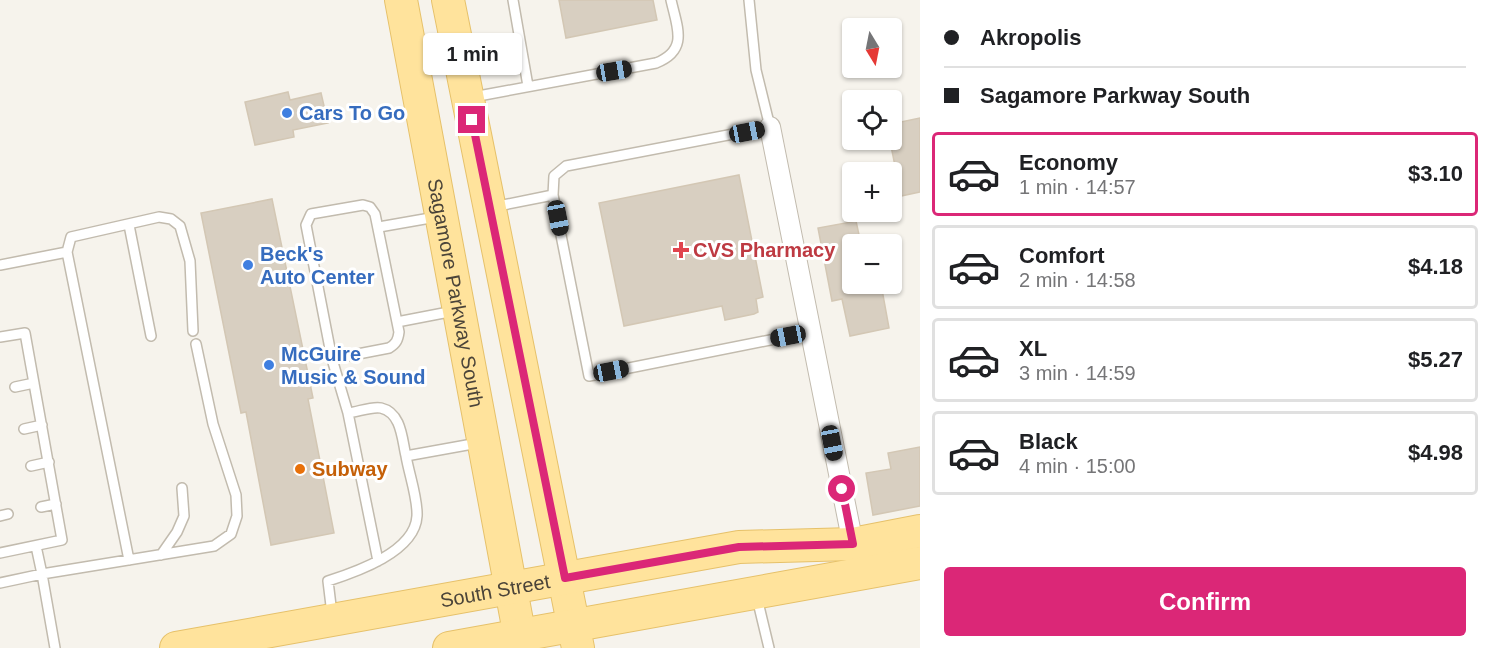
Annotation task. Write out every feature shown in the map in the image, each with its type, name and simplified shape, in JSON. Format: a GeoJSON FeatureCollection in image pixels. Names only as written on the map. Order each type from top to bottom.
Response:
{"type":"FeatureCollection","features":[{"type":"Feature","properties":{"kind":"main road","name":"Sagamore Parkway South"},"geometry":{"type":"LineString","coordinates":[[401,0],[521,641]]}},
{"type":"Feature","properties":{"kind":"main road"},"geometry":{"type":"LineString","coordinates":[[448,0],[576,636]]}},
{"type":"Feature","properties":{"kind":"main road","name":"South Street"},"geometry":{"type":"LineString","coordinates":[[176,648],[739,547],[853,544],[920,531]]}},
{"type":"Feature","properties":{"kind":"main road"},"geometry":{"type":"LineString","coordinates":[[449,648],[576,636],[756,592],[920,563]]}},
{"type":"Feature","properties":{"kind":"street"},"geometry":{"type":"LineString","coordinates":[[770,127],[853,544]]}},
{"type":"Feature","properties":{"kind":"lane"},"geometry":{"type":"LineString","coordinates":[[513,0],[528,86]]}},
{"type":"Feature","properties":{"kind":"lane"},"geometry":{"type":"LineString","coordinates":[[468,98],[656,63],[667,59],[675,51],[679,39],[671,0]]}},
{"type":"Feature","properties":{"kind":"lane"},"geometry":{"type":"LineString","coordinates":[[749,0],[756,70],[770,127],[566,166],[554,176],[553,195],[589,376],[810,332]]}},
{"type":"Feature","properties":{"kind":"lane"},"geometry":{"type":"LineString","coordinates":[[490,208],[553,195]]}},
{"type":"Feature","properties":{"kind":"lane"},"geometry":{"type":"LineString","coordinates":[[332,359],[389,348],[398,339],[397,322],[379,227],[370,207],[363,205],[311,214],[307,219],[306,232],[332,359],[348,413],[378,561]]}},
{"type":"Feature","properties":{"kind":"lane"},"geometry":{"type":"LineString","coordinates":[[379,227],[442,216]]}},
{"type":"Feature","properties":{"kind":"lane"},"geometry":{"type":"LineString","coordinates":[[129,560],[68,252],[71,237],[159,217],[171,219],[180,226],[190,261],[193,331]]}},
{"type":"Feature","properties":{"kind":"lane"},"geometry":{"type":"LineString","coordinates":[[129,225],[151,336]]}},
{"type":"Feature","properties":{"kind":"lane"},"geometry":{"type":"LineString","coordinates":[[0,265],[68,252]]}},
{"type":"Feature","properties":{"kind":"lane"},"geometry":{"type":"LineString","coordinates":[[397,322],[459,310]]}},
{"type":"Feature","properties":{"kind":"lane"},"geometry":{"type":"LineString","coordinates":[[0,337],[25,333],[63,540],[0,553]]}},
{"type":"Feature","properties":{"kind":"lane"},"geometry":{"type":"LineString","coordinates":[[0,583],[214,546],[231,534],[237,516],[236,495],[213,424],[196,344]]}},
{"type":"Feature","properties":{"kind":"lane"},"geometry":{"type":"LineString","coordinates":[[15,387],[34,383]]}},
{"type":"Feature","properties":{"kind":"lane"},"geometry":{"type":"LineString","coordinates":[[333,620],[328,581],[378,561],[399,547],[414,529],[417,514],[399,422],[392,414],[381,408],[348,413]]}},
{"type":"Feature","properties":{"kind":"lane"},"geometry":{"type":"LineString","coordinates":[[24,429],[42,425]]}},
{"type":"Feature","properties":{"kind":"lane"},"geometry":{"type":"LineString","coordinates":[[406,456],[483,442]]}},
{"type":"Feature","properties":{"kind":"lane"},"geometry":{"type":"LineString","coordinates":[[31,466],[49,462]]}},
{"type":"Feature","properties":{"kind":"lane"},"geometry":{"type":"LineString","coordinates":[[161,555],[177,532],[184,516],[182,488]]}},
{"type":"Feature","properties":{"kind":"lane"},"geometry":{"type":"LineString","coordinates":[[41,507],[56,504]]}},
{"type":"Feature","properties":{"kind":"lane"},"geometry":{"type":"LineString","coordinates":[[36,546],[55,648]]}},
{"type":"Feature","properties":{"kind":"lane"},"geometry":{"type":"LineString","coordinates":[[756,592],[769,648]]}},
{"type":"Feature","properties":{"kind":"building"},"geometry":{"type":"Polygon","coordinates":[[[559,0],[653,0],[657,20],[566,38],[559,0]]]}},
{"type":"Feature","properties":{"kind":"building","name":"Cars To Go"},"geometry":{"type":"Polygon","coordinates":[[[288,92],[290,100],[321,93],[328,123],[293,130],[294,137],[255,145],[245,102],[288,92]]]}},
{"type":"Feature","properties":{"kind":"building"},"geometry":{"type":"Polygon","coordinates":[[[920,118],[920,192],[902,196],[902,162],[894,162],[892,150],[902,150],[902,122],[920,118]]]}},
{"type":"Feature","properties":{"kind":"building","name":"CVS Pharmacy"},"geometry":{"type":"Polygon","coordinates":[[[739,175],[763,297],[756,299],[758,312],[725,320],[722,306],[624,326],[599,203],[739,175]]]}},
{"type":"Feature","properties":{"kind":"building"},"geometry":{"type":"Polygon","coordinates":[[[272,199],[313,398],[308,399],[334,533],[271,545],[246,412],[241,413],[201,213],[272,199]]]}},
{"type":"Feature","properties":{"kind":"building"},"geometry":{"type":"Polygon","coordinates":[[[856,222],[859,234],[842,234],[842,294],[883,294],[889,328],[850,336],[842,299],[832,301],[818,228],[856,222]]]}},
{"type":"Feature","properties":{"kind":"building"},"geometry":{"type":"Polygon","coordinates":[[[920,447],[920,506],[873,515],[866,473],[891,469],[888,453],[920,447]]]}},
{"type":"Feature","properties":{"kind":"place","name":"Cars To Go"},"geometry":{"type":"Point","coordinates":[287,113]}},
{"type":"Feature","properties":{"kind":"place","name":"CVS Pharmacy"},"geometry":{"type":"Point","coordinates":[681,250]}},
{"type":"Feature","properties":{"kind":"place","name":"Beck's Auto Center"},"geometry":{"type":"Point","coordinates":[248,265]}},
{"type":"Feature","properties":{"kind":"place","name":"McGuire Music & Sound"},"geometry":{"type":"Point","coordinates":[269,365]}},
{"type":"Feature","properties":{"kind":"place","name":"Subway"},"geometry":{"type":"Point","coordinates":[300,469]}},
{"type":"Feature","properties":{"kind":"route"},"geometry":{"type":"LineString","coordinates":[[472,120],[565,578],[739,547],[853,544],[842,489]]}}]}
